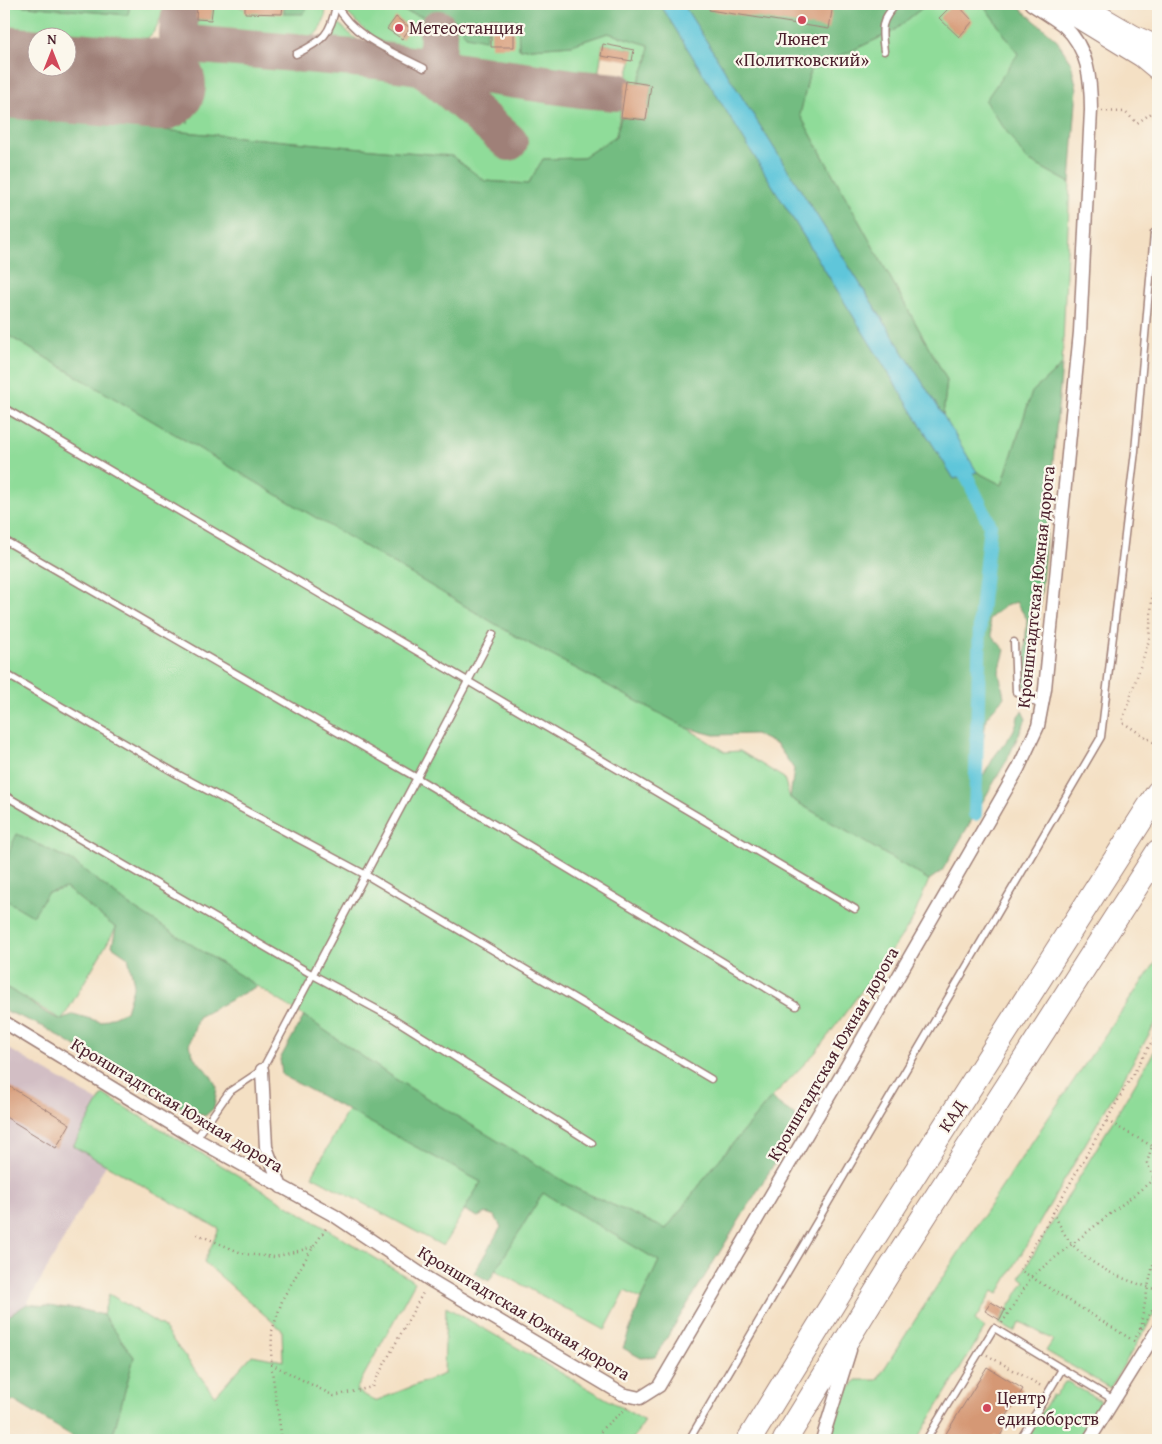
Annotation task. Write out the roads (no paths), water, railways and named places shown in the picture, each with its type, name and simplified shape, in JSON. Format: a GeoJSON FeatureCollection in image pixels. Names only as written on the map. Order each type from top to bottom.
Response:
{"type":"FeatureCollection","features":[{"type":"Feature","properties":{"kind":"highway","name":"КАД"},"geometry":{"type":"LineString","coordinates":[[749,1440],[866,1250],[1158,794]]}},
{"type":"Feature","properties":{"kind":"highway","name":"КАД"},"geometry":{"type":"LineString","coordinates":[[785,1440],[897,1259],[1158,852]]}},
{"type":"Feature","properties":{"kind":"street","name":"Кронштадтская Южная дорога"},"geometry":{"type":"LineString","coordinates":[[4,1022],[196,1139],[335,1216],[430,1280],[622,1394],[640,1398],[659,1386],[846,1069],[1018,769],[1038,726],[1046,689],[1080,332],[1092,110],[1088,66],[1078,43],[1064,26],[1031,4]]}},
{"type":"Feature","properties":{"kind":"street"},"geometry":{"type":"LineString","coordinates":[[1057,4],[1064,10],[1150,59],[1158,66]]}},
{"type":"Feature","properties":{"kind":"street"},"geometry":{"type":"LineString","coordinates":[[1081,4],[1134,35],[1158,46]]}},
{"type":"Feature","properties":{"kind":"street"},"geometry":{"type":"LineString","coordinates":[[1150,59],[1158,71]]}},
{"type":"Feature","properties":{"kind":"street"},"geometry":{"type":"LineString","coordinates":[[262,1070],[266,1147],[280,1187]]}},
{"type":"Feature","properties":{"kind":"street"},"geometry":{"type":"LineString","coordinates":[[822,1440],[861,1319]]}},
{"type":"Feature","properties":{"kind":"street"},"geometry":{"type":"LineString","coordinates":[[1089,1440],[1158,1329]]}},
{"type":"Feature","properties":{"kind":"lane"},"geometry":{"type":"LineString","coordinates":[[296,54],[324,38],[333,22],[336,4]]}},
{"type":"Feature","properties":{"kind":"lane"},"geometry":{"type":"LineString","coordinates":[[336,4],[343,16],[367,38],[424,68]]}},
{"type":"Feature","properties":{"kind":"lane"},"geometry":{"type":"LineString","coordinates":[[884,51],[881,30],[884,17],[897,4]]}},
{"type":"Feature","properties":{"kind":"lane"},"geometry":{"type":"LineString","coordinates":[[689,1440],[1101,737],[1135,451],[1154,233]]}},
{"type":"Feature","properties":{"kind":"lane"},"geometry":{"type":"LineString","coordinates":[[4,408],[855,909]]}},
{"type":"Feature","properties":{"kind":"lane"},"geometry":{"type":"LineString","coordinates":[[4,540],[417,778],[796,1006]]}},
{"type":"Feature","properties":{"kind":"lane"},"geometry":{"type":"LineString","coordinates":[[196,1139],[229,1092],[262,1070],[493,634]]}},
{"type":"Feature","properties":{"kind":"lane"},"geometry":{"type":"LineString","coordinates":[[1014,642],[1016,692],[1042,706]]}},
{"type":"Feature","properties":{"kind":"lane"},"geometry":{"type":"LineString","coordinates":[[4,673],[177,774],[366,875],[711,1079]]}},
{"type":"Feature","properties":{"kind":"lane"},"geometry":{"type":"LineString","coordinates":[[4,795],[313,975],[391,1017],[592,1143]]}},
{"type":"Feature","properties":{"kind":"lane"},"geometry":{"type":"LineString","coordinates":[[926,1440],[994,1328],[1114,1400]]}},
{"type":"Feature","properties":{"kind":"lane"},"geometry":{"type":"LineString","coordinates":[[1020,1440],[1062,1370]]}},
{"type":"Feature","properties":{"kind":"water"},"geometry":{"type":"Polygon","coordinates":[[[660,4],[683,4],[943,415],[977,472],[954,479],[660,4]]]}},
{"type":"Feature","properties":{"kind":"waterway"},"geometry":{"type":"LineString","coordinates":[[957,459],[990,525],[980,621],[975,814]]}},
{"type":"Feature","properties":{"kind":"place","name":"Люнет «Политковский»"},"geometry":{"type":"Point","coordinates":[802,20]}},
{"type":"Feature","properties":{"kind":"place","name":"Метеостанция"},"geometry":{"type":"Point","coordinates":[399,28]}},
{"type":"Feature","properties":{"kind":"place","name":"Центр единоборств"},"geometry":{"type":"Point","coordinates":[987,1408]}}]}
